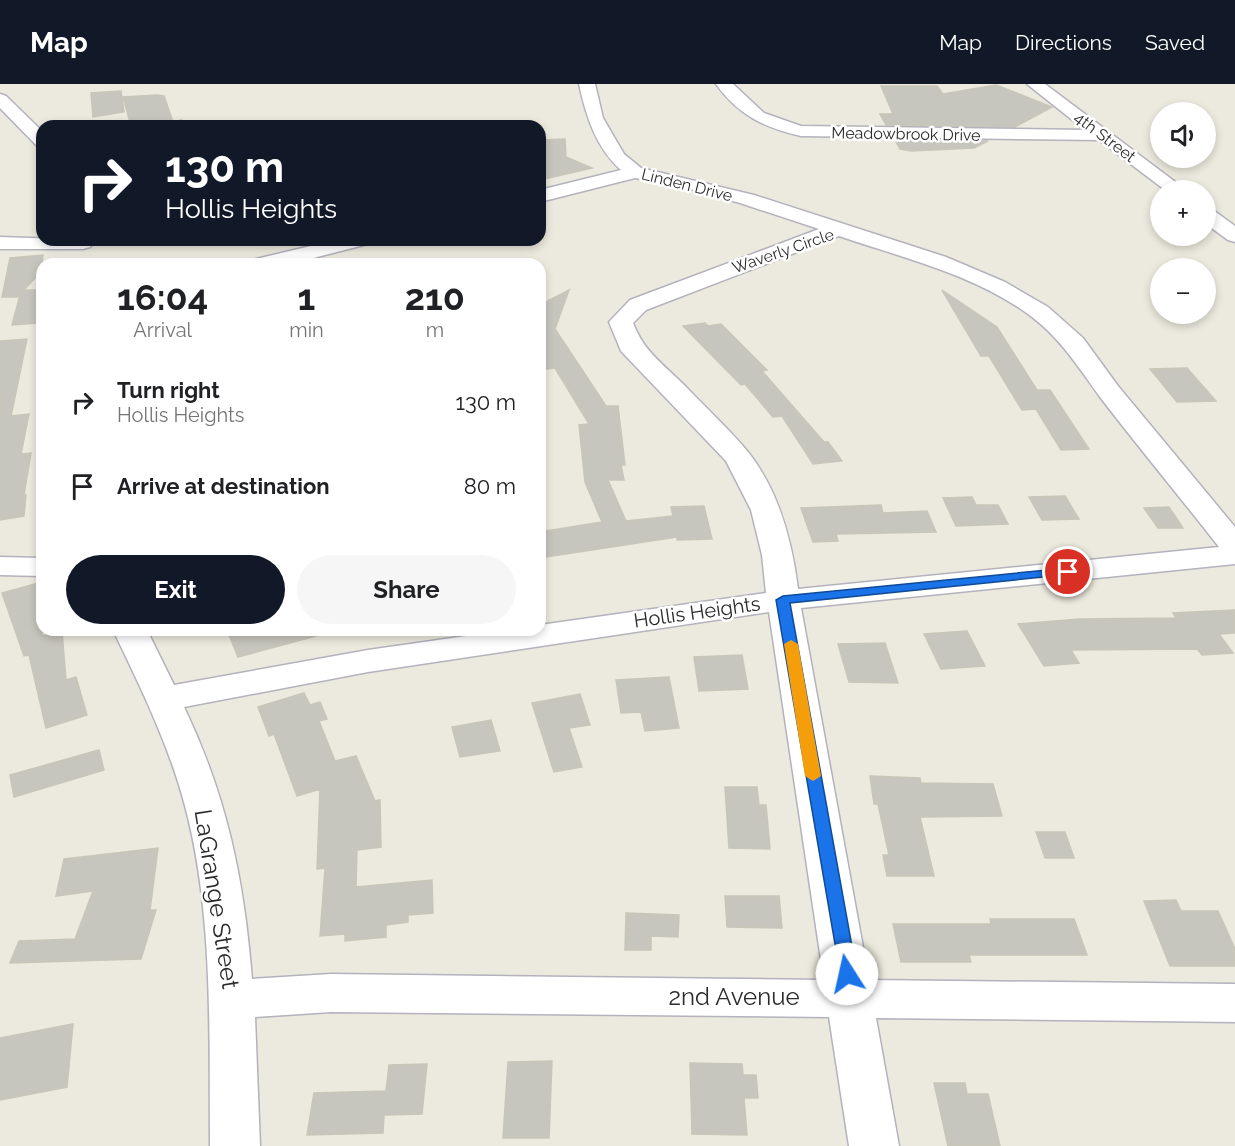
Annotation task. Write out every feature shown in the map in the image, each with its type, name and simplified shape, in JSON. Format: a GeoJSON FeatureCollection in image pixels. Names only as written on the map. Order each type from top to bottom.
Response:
{"type":"FeatureCollection","features":[{"type":"Feature","properties":{"kind":"street","name":"Linden Drive"},"geometry":{"type":"LineString","coordinates":[[587,84],[594,118],[617,157],[635,172],[693,184],[837,230]]}},
{"type":"Feature","properties":{"kind":"street","name":"Meadowbrook Drive"},"geometry":{"type":"LineString","coordinates":[[724,84],[748,109],[770,125],[801,131],[1104,135]]}},
{"type":"Feature","properties":{"kind":"street","name":"4th Street"},"geometry":{"type":"LineString","coordinates":[[1035,84],[1163,180]]}},
{"type":"Feature","properties":{"kind":"street"},"geometry":{"type":"LineString","coordinates":[[0,99],[36,135]]}},
{"type":"Feature","properties":{"kind":"street"},"geometry":{"type":"LineString","coordinates":[[546,194],[635,172]]}},
{"type":"Feature","properties":{"kind":"street"},"geometry":{"type":"LineString","coordinates":[[1216,222],[1235,236]]}},
{"type":"Feature","properties":{"kind":"street","name":"Waverly Circle"},"geometry":{"type":"LineString","coordinates":[[783,600],[778,555],[766,510],[738,458],[677,392],[630,346],[621,322],[638,305],[765,255],[837,230],[938,262],[997,287],[1040,312],[1074,344],[1109,392],[1235,547]]}},
{"type":"Feature","properties":{"kind":"street"},"geometry":{"type":"LineString","coordinates":[[0,243],[36,242]]}},
{"type":"Feature","properties":{"kind":"street"},"geometry":{"type":"LineString","coordinates":[[288,258],[337,246]]}},
{"type":"Feature","properties":{"kind":"street","name":"Hollis Heights"},"geometry":{"type":"LineString","coordinates":[[546,635],[783,600],[1235,555]]}},
{"type":"Feature","properties":{"kind":"street"},"geometry":{"type":"LineString","coordinates":[[0,566],[36,567]]}},
{"type":"Feature","properties":{"kind":"street"},"geometry":{"type":"LineString","coordinates":[[783,600],[851,997],[874,1146]]}},
{"type":"Feature","properties":{"kind":"street","name":"LaGrange Street"},"geometry":{"type":"LineString","coordinates":[[133,636],[163,699],[201,794],[211,837],[224,908],[232,999],[235,1146]]}},
{"type":"Feature","properties":{"kind":"street","name":"Hollis Heights"},"geometry":{"type":"LineString","coordinates":[[163,699],[368,661],[538,636]]}},
{"type":"Feature","properties":{"kind":"street","name":"2nd Avenue"},"geometry":{"type":"LineString","coordinates":[[232,999],[331,993],[1235,1003]]}},
{"type":"Feature","properties":{"kind":"building"},"geometry":{"type":"Polygon","coordinates":[[[996,85],[1052,107],[1015,127],[886,125],[880,114],[893,114],[881,86],[937,86],[943,94],[996,85]]]}},
{"type":"Feature","properties":{"kind":"building"},"geometry":{"type":"Polygon","coordinates":[[[121,91],[124,112],[93,117],[91,93],[121,91]]]}},
{"type":"Feature","properties":{"kind":"building"},"geometry":{"type":"Polygon","coordinates":[[[164,96],[172,120],[129,120],[123,97],[164,96]]]}},
{"type":"Feature","properties":{"kind":"building"},"geometry":{"type":"Polygon","coordinates":[[[565,139],[566,157],[592,168],[546,179],[546,140],[565,139]]]}},
{"type":"Feature","properties":{"kind":"building"},"geometry":{"type":"Polygon","coordinates":[[[895,140],[988,141],[974,148],[911,151],[900,149],[895,140]]]}},
{"type":"Feature","properties":{"kind":"building"},"geometry":{"type":"Polygon","coordinates":[[[43,255],[43,258],[36,258],[36,277],[24,290],[36,290],[36,323],[12,325],[20,295],[2,297],[10,258],[43,255]]]}},
{"type":"Feature","properties":{"kind":"building"},"geometry":{"type":"Polygon","coordinates":[[[569,290],[555,329],[606,406],[618,406],[625,465],[621,465],[624,480],[608,480],[626,521],[673,516],[671,507],[704,506],[712,539],[677,540],[677,537],[546,557],[546,531],[602,522],[585,482],[579,425],[589,424],[555,368],[546,369],[546,302],[569,290]]]}},
{"type":"Feature","properties":{"kind":"building"},"geometry":{"type":"Polygon","coordinates":[[[942,290],[997,327],[1037,390],[1050,390],[1089,449],[1061,450],[1036,409],[1022,410],[989,356],[981,356],[942,290]]]}},
{"type":"Feature","properties":{"kind":"building"},"geometry":{"type":"Polygon","coordinates":[[[705,323],[708,326],[721,324],[767,370],[762,371],[824,442],[828,442],[842,461],[813,464],[782,416],[773,417],[745,384],[741,385],[683,326],[705,323]]]}},
{"type":"Feature","properties":{"kind":"building"},"geometry":{"type":"Polygon","coordinates":[[[27,339],[11,416],[29,414],[21,454],[31,453],[24,495],[26,495],[24,516],[0,520],[0,341],[27,339]]]}},
{"type":"Feature","properties":{"kind":"building"},"geometry":{"type":"Polygon","coordinates":[[[1187,368],[1216,401],[1177,402],[1150,369],[1187,368]]]}},
{"type":"Feature","properties":{"kind":"building"},"geometry":{"type":"Polygon","coordinates":[[[1065,496],[1079,519],[1042,520],[1029,497],[1065,496]]]}},
{"type":"Feature","properties":{"kind":"building"},"geometry":{"type":"Polygon","coordinates":[[[972,497],[976,505],[998,505],[1008,524],[956,526],[943,498],[972,497]]]}},
{"type":"Feature","properties":{"kind":"building"},"geometry":{"type":"Polygon","coordinates":[[[881,505],[883,513],[927,511],[936,532],[836,534],[838,541],[813,542],[801,508],[881,505]]]}},
{"type":"Feature","properties":{"kind":"building"},"geometry":{"type":"Polygon","coordinates":[[[1169,507],[1183,528],[1158,528],[1144,508],[1169,507]]]}},
{"type":"Feature","properties":{"kind":"building"},"geometry":{"type":"Polygon","coordinates":[[[36,584],[36,636],[62,636],[66,680],[76,677],[87,715],[46,728],[29,655],[24,656],[2,593],[36,584]]]}},
{"type":"Feature","properties":{"kind":"building"},"geometry":{"type":"Polygon","coordinates":[[[1235,610],[1235,633],[1219,634],[1233,653],[1202,655],[1197,649],[1071,650],[1079,663],[1044,666],[1018,624],[1080,619],[1176,618],[1173,613],[1235,610]]]}},
{"type":"Feature","properties":{"kind":"building"},"geometry":{"type":"Polygon","coordinates":[[[967,631],[985,666],[941,669],[924,634],[967,631]]]}},
{"type":"Feature","properties":{"kind":"building"},"geometry":{"type":"Polygon","coordinates":[[[229,636],[316,636],[238,657],[229,636]]]}},
{"type":"Feature","properties":{"kind":"building"},"geometry":{"type":"Polygon","coordinates":[[[885,643],[898,683],[849,682],[838,644],[885,643]]]}},
{"type":"Feature","properties":{"kind":"building"},"geometry":{"type":"Polygon","coordinates":[[[742,655],[748,689],[699,691],[694,657],[742,655]]]}},
{"type":"Feature","properties":{"kind":"building"},"geometry":{"type":"Polygon","coordinates":[[[669,677],[679,728],[645,731],[641,712],[621,713],[616,680],[669,677]]]}},
{"type":"Feature","properties":{"kind":"building"},"geometry":{"type":"Polygon","coordinates":[[[304,693],[310,705],[320,702],[327,719],[319,721],[335,761],[356,756],[375,801],[380,800],[381,847],[357,850],[356,887],[432,880],[433,913],[408,915],[408,922],[386,925],[386,937],[345,941],[345,934],[320,936],[325,868],[317,869],[320,789],[297,796],[274,734],[269,736],[258,707],[304,693]]]}},
{"type":"Feature","properties":{"kind":"building"},"geometry":{"type":"Polygon","coordinates":[[[580,694],[590,725],[569,728],[582,767],[554,772],[532,703],[580,694]]]}},
{"type":"Feature","properties":{"kind":"building"},"geometry":{"type":"Polygon","coordinates":[[[491,720],[500,751],[460,757],[452,727],[491,720]]]}},
{"type":"Feature","properties":{"kind":"building"},"geometry":{"type":"Polygon","coordinates":[[[99,750],[104,770],[14,797],[10,775],[99,750]]]}},
{"type":"Feature","properties":{"kind":"building"},"geometry":{"type":"Polygon","coordinates":[[[870,776],[920,778],[921,783],[993,784],[1002,816],[920,817],[934,876],[887,876],[883,855],[889,855],[878,804],[874,804],[870,776]]]}},
{"type":"Feature","properties":{"kind":"building"},"geometry":{"type":"Polygon","coordinates":[[[725,787],[757,787],[759,805],[766,805],[770,849],[729,848],[725,787]]]}},
{"type":"Feature","properties":{"kind":"building"},"geometry":{"type":"Polygon","coordinates":[[[1036,832],[1065,832],[1074,858],[1045,858],[1036,832]]]}},
{"type":"Feature","properties":{"kind":"building"},"geometry":{"type":"Polygon","coordinates":[[[158,848],[150,910],[156,910],[141,959],[10,963],[19,941],[75,939],[93,891],[56,896],[64,859],[158,848]]]}},
{"type":"Feature","properties":{"kind":"building"},"geometry":{"type":"Polygon","coordinates":[[[725,896],[779,896],[782,928],[727,927],[725,896]]]}},
{"type":"Feature","properties":{"kind":"building"},"geometry":{"type":"Polygon","coordinates":[[[1176,900],[1181,911],[1218,911],[1235,949],[1235,966],[1170,966],[1144,901],[1176,900]]]}},
{"type":"Feature","properties":{"kind":"building"},"geometry":{"type":"Polygon","coordinates":[[[626,913],[679,915],[678,937],[651,936],[651,950],[625,950],[626,913]]]}},
{"type":"Feature","properties":{"kind":"building"},"geometry":{"type":"Polygon","coordinates":[[[990,919],[1074,919],[1087,955],[969,955],[971,962],[901,962],[893,924],[991,924],[990,919]]]}},
{"type":"Feature","properties":{"kind":"building"},"geometry":{"type":"Polygon","coordinates":[[[73,1024],[67,1087],[0,1100],[0,1038],[73,1024]]]}},
{"type":"Feature","properties":{"kind":"building"},"geometry":{"type":"Polygon","coordinates":[[[552,1061],[549,1138],[503,1138],[508,1062],[552,1061]]]}},
{"type":"Feature","properties":{"kind":"building"},"geometry":{"type":"Polygon","coordinates":[[[690,1063],[742,1064],[743,1075],[756,1075],[758,1098],[744,1098],[747,1135],[692,1134],[690,1063]]]}},
{"type":"Feature","properties":{"kind":"building"},"geometry":{"type":"Polygon","coordinates":[[[427,1064],[422,1114],[384,1115],[383,1133],[307,1135],[314,1093],[386,1091],[389,1065],[427,1064]]]}},
{"type":"Feature","properties":{"kind":"building"},"geometry":{"type":"Polygon","coordinates":[[[934,1083],[965,1083],[967,1094],[988,1094],[1000,1146],[948,1146],[934,1083]]]}},
{"type":"Feature","properties":{"kind":"slow traffic"},"geometry":{"type":"LineString","coordinates":[[791,644],[813,776]]}},
{"type":"Feature","properties":{"kind":"route"},"geometry":{"type":"LineString","coordinates":[[847,974],[783,600],[1068,572]]}}]}
